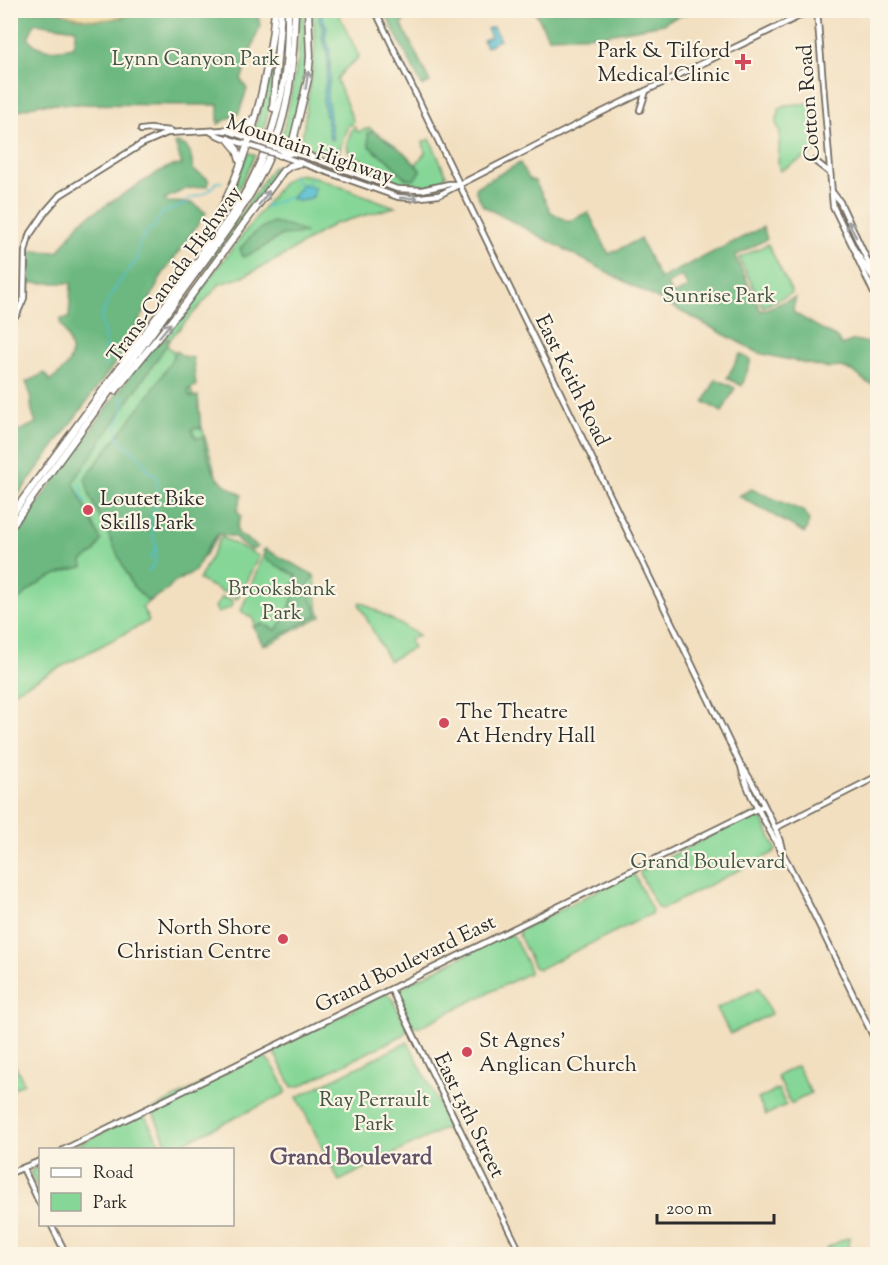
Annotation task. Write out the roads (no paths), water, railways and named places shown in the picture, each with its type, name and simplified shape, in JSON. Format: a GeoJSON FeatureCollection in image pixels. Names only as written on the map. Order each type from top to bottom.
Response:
{"type":"FeatureCollection","features":[{"type":"Feature","properties":{"kind":"highway"},"geometry":{"type":"LineString","coordinates":[[199,260],[206,238],[226,199],[248,141],[267,69],[275,10]]}},
{"type":"Feature","properties":{"kind":"highway"},"geometry":{"type":"LineString","coordinates":[[272,126],[281,10]]}},
{"type":"Feature","properties":{"kind":"highway"},"geometry":{"type":"LineString","coordinates":[[272,126],[284,79],[288,10]]}},
{"type":"Feature","properties":{"kind":"highway","name":"Trans-Canada Highway"},"geometry":{"type":"LineString","coordinates":[[10,528],[242,210],[264,172],[281,128],[289,97],[294,51],[295,10]]}},
{"type":"Feature","properties":{"kind":"highway"},"geometry":{"type":"LineString","coordinates":[[280,153],[290,153],[308,79],[310,56],[308,10]]}},
{"type":"Feature","properties":{"kind":"highway"},"geometry":{"type":"LineString","coordinates":[[225,130],[244,128],[251,123],[254,116]]}},
{"type":"Feature","properties":{"kind":"highway","name":"Trans-Canada Highway"},"geometry":{"type":"LineString","coordinates":[[10,518],[237,207],[252,183],[272,126]]}},
{"type":"Feature","properties":{"kind":"highway"},"geometry":{"type":"LineString","coordinates":[[295,137],[298,148],[312,158]]}},
{"type":"Feature","properties":{"kind":"highway"},"geometry":{"type":"LineString","coordinates":[[228,139],[240,155],[240,164]]}},
{"type":"Feature","properties":{"kind":"highway"},"geometry":{"type":"LineString","coordinates":[[99,406],[113,393],[185,304],[283,171],[300,163]]}},
{"type":"Feature","properties":{"kind":"main road","name":"East Keith Road"},"geometry":{"type":"LineString","coordinates":[[375,10],[740,764],[745,779],[775,828],[782,845],[782,852]]}},
{"type":"Feature","properties":{"kind":"main road"},"geometry":{"type":"LineString","coordinates":[[459,183],[812,10]]}},
{"type":"Feature","properties":{"kind":"main road","name":"Cotton Road"},"geometry":{"type":"LineString","coordinates":[[817,10],[833,206],[854,249],[878,284]]}},
{"type":"Feature","properties":{"kind":"main road"},"geometry":{"type":"LineString","coordinates":[[640,110],[646,91]]}},
{"type":"Feature","properties":{"kind":"main road"},"geometry":{"type":"LineString","coordinates":[[141,130],[173,131]]}},
{"type":"Feature","properties":{"kind":"main road","name":"Mountain Highway"},"geometry":{"type":"LineString","coordinates":[[10,321],[17,314],[24,298],[26,243],[32,229],[51,203],[69,189],[147,141],[173,131],[225,130],[257,148],[280,153]]}},
{"type":"Feature","properties":{"kind":"main road","name":"Mountain Highway"},"geometry":{"type":"LineString","coordinates":[[211,132],[228,139],[259,142],[300,163],[398,197],[439,195],[452,190],[459,183]]}},
{"type":"Feature","properties":{"kind":"main road","name":"Mountain Highway"},"geometry":{"type":"LineString","coordinates":[[290,153],[312,158],[397,189],[422,190],[459,183]]}},
{"type":"Feature","properties":{"kind":"main road"},"geometry":{"type":"LineString","coordinates":[[815,161],[830,172]]}},
{"type":"Feature","properties":{"kind":"main road","name":"Cotton Road"},"geometry":{"type":"LineString","coordinates":[[833,193],[840,202],[878,284]]}},
{"type":"Feature","properties":{"kind":"main road"},"geometry":{"type":"LineString","coordinates":[[854,249],[878,302]]}},
{"type":"Feature","properties":{"kind":"main road"},"geometry":{"type":"LineString","coordinates":[[775,828],[878,776]]}},
{"type":"Feature","properties":{"kind":"main road","name":"East Keith Road"},"geometry":{"type":"LineString","coordinates":[[761,807],[764,820],[878,1046]]}},
{"type":"Feature","properties":{"kind":"main road","name":"Grand Boulevard East"},"geometry":{"type":"LineString","coordinates":[[65,1148],[761,807]]}},
{"type":"Feature","properties":{"kind":"main road"},"geometry":{"type":"LineString","coordinates":[[764,820],[775,828]]}},
{"type":"Feature","properties":{"kind":"main road"},"geometry":{"type":"LineString","coordinates":[[774,838],[775,828]]}},
{"type":"Feature","properties":{"kind":"main road","name":"East 13th Street"},"geometry":{"type":"LineString","coordinates":[[391,989],[521,1254]]}},
{"type":"Feature","properties":{"kind":"main road"},"geometry":{"type":"LineString","coordinates":[[10,1173],[39,1161]]}},
{"type":"Feature","properties":{"kind":"main road"},"geometry":{"type":"LineString","coordinates":[[23,1168],[39,1202]]}},
{"type":"Feature","properties":{"kind":"main road"},"geometry":{"type":"LineString","coordinates":[[52,1226],[66,1254]]}},
{"type":"Feature","properties":{"kind":"water"},"geometry":{"type":"Polygon","coordinates":[[[320,11],[323,11],[322,17],[327,27],[325,39],[330,49],[327,98],[333,140],[330,139],[323,100],[328,68],[327,51],[322,37],[324,28],[319,20],[320,11]]]}},
{"type":"Feature","properties":{"kind":"water"},"geometry":{"type":"Polygon","coordinates":[[[493,27],[500,40],[486,47],[483,40],[491,37],[487,29],[493,27]]]}},
{"type":"Feature","properties":{"kind":"water"},"geometry":{"type":"Polygon","coordinates":[[[302,184],[315,188],[313,197],[301,201],[291,199],[302,184]]]}},
{"type":"Feature","properties":{"kind":"waterway"},"geometry":{"type":"LineString","coordinates":[[292,175],[300,186]]}},
{"type":"Feature","properties":{"kind":"waterway"},"geometry":{"type":"LineString","coordinates":[[307,185],[312,176]]}},
{"type":"Feature","properties":{"kind":"waterway"},"geometry":{"type":"LineString","coordinates":[[105,366],[106,346],[101,317],[111,295],[137,260],[139,245],[145,233],[154,227],[162,213],[186,204],[188,199],[201,195],[217,182],[222,182]]}},
{"type":"Feature","properties":{"kind":"waterway"},"geometry":{"type":"LineString","coordinates":[[265,207],[286,198],[292,198]]}},
{"type":"Feature","properties":{"kind":"waterway"},"geometry":{"type":"LineString","coordinates":[[122,395],[124,406],[117,427],[117,435],[141,458],[150,473],[155,474],[157,482],[158,499],[151,521],[156,557],[149,571]]}},
{"type":"Feature","properties":{"kind":"waterway"},"geometry":{"type":"LineString","coordinates":[[79,484],[82,489]]}},
{"type":"Feature","properties":{"kind":"waterway"},"geometry":{"type":"LineString","coordinates":[[83,491],[81,495],[86,503]]}},
{"type":"Feature","properties":{"kind":"waterway"},"geometry":{"type":"LineString","coordinates":[[150,559],[155,549]]}},
{"type":"Feature","properties":{"kind":"railway"},"geometry":{"type":"LineString","coordinates":[[872,10],[878,81]]}},
{"type":"Feature","properties":{"kind":"place","name":"Park & Tilford Medical Clinic"},"geometry":{"type":"Point","coordinates":[743,62]}},
{"type":"Feature","properties":{"kind":"place","name":"Loutet Bike Skills Park"},"geometry":{"type":"Point","coordinates":[88,510]}},
{"type":"Feature","properties":{"kind":"place","name":"The Theatre At Hendry Hall"},"geometry":{"type":"Point","coordinates":[444,723]}},
{"type":"Feature","properties":{"kind":"place","name":"North Shore Christian Centre"},"geometry":{"type":"Point","coordinates":[283,939]}},
{"type":"Feature","properties":{"kind":"place","name":"St Agnes' Anglican Church"},"geometry":{"type":"Point","coordinates":[467,1052]}},
{"type":"Feature","properties":{"kind":"district","name":"Grand Boulevard"},"geometry":{"type":"Point","coordinates":[351,1156]}},
{"type":"Feature","properties":{"kind":"park label","name":"Lynn Canyon Park"},"geometry":{"type":"Point","coordinates":[196,58]}},
{"type":"Feature","properties":{"kind":"park label","name":"Sunrise Park"},"geometry":{"type":"Point","coordinates":[719,295]}},
{"type":"Feature","properties":{"kind":"park label","name":"Brooksbank Park"},"geometry":{"type":"Point","coordinates":[282,600]}},
{"type":"Feature","properties":{"kind":"park label","name":"Ray Perrault Park"},"geometry":{"type":"Point","coordinates":[374,1111]}}]}
